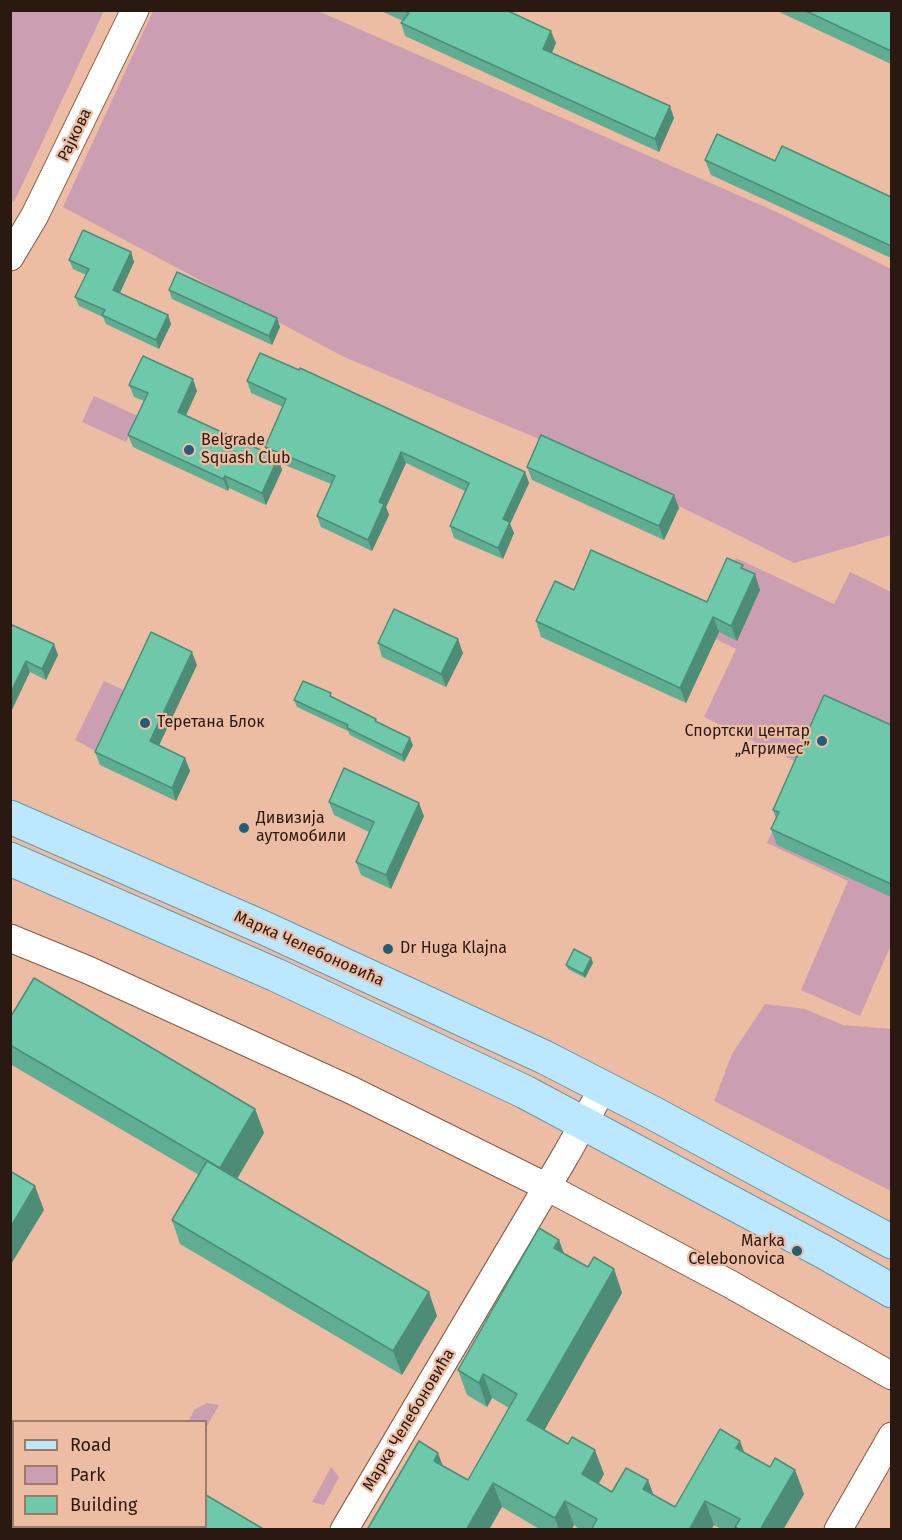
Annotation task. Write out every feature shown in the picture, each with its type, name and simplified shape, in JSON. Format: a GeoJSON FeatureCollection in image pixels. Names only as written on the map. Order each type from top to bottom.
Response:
{"type":"FeatureCollection","features":[{"type":"Feature","properties":{"kind":"main road","name":"Марка Челебоновића"},"geometry":{"type":"LineString","coordinates":[[10,817],[338,962],[544,1057],[676,1125],[891,1242]]}},
{"type":"Feature","properties":{"kind":"main road"},"geometry":{"type":"LineString","coordinates":[[10,859],[276,975],[525,1092],[824,1252],[891,1291]]}},
{"type":"Feature","properties":{"kind":"street","name":"Рајкова"},"geometry":{"type":"LineString","coordinates":[[10,257],[35,215],[135,10]]}},
{"type":"Feature","properties":{"kind":"street"},"geometry":{"type":"LineString","coordinates":[[10,938],[99,975],[351,1090],[547,1187],[730,1284],[891,1376]]}},
{"type":"Feature","properties":{"kind":"street","name":"Марка Челебоновића"},"geometry":{"type":"LineString","coordinates":[[344,1530],[603,1088]]}},
{"type":"Feature","properties":{"kind":"street"},"geometry":{"type":"LineString","coordinates":[[838,1530],[891,1436]]}},
{"type":"Feature","properties":{"kind":"green space"},"geometry":{"type":"Polygon","coordinates":[[[11,10],[104,11],[15,200],[11,204],[11,10]]]}},
{"type":"Feature","properties":{"kind":"green space"},"geometry":{"type":"Polygon","coordinates":[[[153,11],[318,11],[779,213],[891,269],[891,535],[794,563],[546,442],[342,356],[63,207],[153,11]]]}},
{"type":"Feature","properties":{"kind":"green space"},"geometry":{"type":"Polygon","coordinates":[[[94,396],[138,416],[126,442],[82,422],[94,396]]]}},
{"type":"Feature","properties":{"kind":"green space","name":"Спортски центар „Агримес”"},"geometry":{"type":"Polygon","coordinates":[[[736,558],[834,604],[850,572],[891,592],[891,945],[860,1016],[801,990],[848,881],[767,843],[802,765],[704,717],[736,649],[700,631],[736,558]]]}},
{"type":"Feature","properties":{"kind":"green space"},"geometry":{"type":"Polygon","coordinates":[[[104,681],[128,692],[99,753],[75,740],[104,681]]]}},
{"type":"Feature","properties":{"kind":"green space"},"geometry":{"type":"Polygon","coordinates":[[[765,1004],[805,1009],[843,1025],[891,1029],[891,1191],[714,1101],[732,1054],[765,1004]]]}},
{"type":"Feature","properties":{"kind":"green space"},"geometry":{"type":"Polygon","coordinates":[[[207,1403],[219,1405],[207,1426],[207,1420],[189,1420],[194,1410],[207,1403]]]}},
{"type":"Feature","properties":{"kind":"green space"},"geometry":{"type":"Polygon","coordinates":[[[331,1467],[339,1477],[324,1505],[312,1502],[331,1467]]]}},
{"type":"Feature","properties":{"kind":"building"},"geometry":{"type":"Polygon","coordinates":[[[403,10],[506,10],[551,31],[543,49],[670,106],[655,139],[401,23],[409,13],[403,10]]]}},
{"type":"Feature","properties":{"kind":"building"},"geometry":{"type":"Polygon","coordinates":[[[804,10],[891,10],[891,51],[804,10]]]}},
{"type":"Feature","properties":{"kind":"building"},"geometry":{"type":"Polygon","coordinates":[[[717,134],[775,161],[782,146],[891,197],[891,246],[705,160],[717,134]]]}},
{"type":"Feature","properties":{"kind":"building"},"geometry":{"type":"Polygon","coordinates":[[[83,230],[131,252],[113,290],[168,315],[156,340],[102,315],[105,310],[75,297],[89,269],[69,260],[83,230]]]}},
{"type":"Feature","properties":{"kind":"building"},"geometry":{"type":"Polygon","coordinates":[[[177,272],[277,318],[269,336],[169,290],[177,272]]]}},
{"type":"Feature","properties":{"kind":"building"},"geometry":{"type":"Polygon","coordinates":[[[260,353],[299,370],[300,368],[525,472],[503,519],[510,522],[498,548],[450,526],[469,483],[401,452],[379,502],[384,504],[368,540],[317,516],[335,476],[265,447],[286,399],[247,381],[260,353]]]}},
{"type":"Feature","properties":{"kind":"building"},"geometry":{"type":"Polygon","coordinates":[[[143,356],[193,379],[178,412],[278,458],[262,493],[225,476],[223,479],[128,435],[148,393],[129,385],[143,356]]]}},
{"type":"Feature","properties":{"kind":"building"},"geometry":{"type":"Polygon","coordinates":[[[541,435],[674,495],[659,526],[527,467],[541,435]]]}},
{"type":"Feature","properties":{"kind":"building"},"geometry":{"type":"Polygon","coordinates":[[[591,550],[707,602],[727,558],[743,565],[741,568],[755,574],[731,626],[713,617],[680,688],[536,621],[555,581],[574,590],[591,550]]]}},
{"type":"Feature","properties":{"kind":"building"},"geometry":{"type":"Polygon","coordinates":[[[394,609],[458,639],[441,674],[378,643],[394,609]]]}},
{"type":"Feature","properties":{"kind":"building"},"geometry":{"type":"Polygon","coordinates":[[[10,624],[54,644],[42,669],[26,661],[10,694],[10,624]]]}},
{"type":"Feature","properties":{"kind":"building","name":"Теретана Блок"},"geometry":{"type":"Polygon","coordinates":[[[151,632],[192,652],[150,741],[185,758],[172,788],[95,752],[151,632]]]}},
{"type":"Feature","properties":{"kind":"building"},"geometry":{"type":"Polygon","coordinates":[[[303,681],[331,693],[330,696],[410,738],[402,755],[347,728],[348,725],[294,700],[303,681]]]}},
{"type":"Feature","properties":{"kind":"building"},"geometry":{"type":"Polygon","coordinates":[[[824,695],[891,725],[891,884],[771,829],[779,812],[773,810],[824,695]]]}},
{"type":"Feature","properties":{"kind":"building"},"geometry":{"type":"Polygon","coordinates":[[[344,768],[419,803],[386,875],[356,862],[374,822],[329,802],[344,768]]]}},
{"type":"Feature","properties":{"kind":"building"},"geometry":{"type":"Polygon","coordinates":[[[574,949],[591,958],[583,974],[566,965],[574,949]]]}},
{"type":"Feature","properties":{"kind":"building"},"geometry":{"type":"Polygon","coordinates":[[[34,978],[255,1109],[220,1168],[10,1045],[10,1018],[34,978]]]}},
{"type":"Feature","properties":{"kind":"building"},"geometry":{"type":"Polygon","coordinates":[[[207,1161],[429,1292],[393,1351],[172,1220],[207,1161]]]}},
{"type":"Feature","properties":{"kind":"building"},"geometry":{"type":"Polygon","coordinates":[[[10,1171],[35,1186],[10,1228],[10,1171]]]}},
{"type":"Feature","properties":{"kind":"building"},"geometry":{"type":"Polygon","coordinates":[[[539,1228],[559,1240],[554,1248],[588,1267],[594,1257],[614,1269],[527,1420],[568,1444],[572,1437],[595,1450],[582,1474],[612,1492],[626,1468],[648,1480],[643,1489],[675,1507],[720,1429],[740,1441],[736,1448],[770,1467],[775,1458],[795,1470],[760,1530],[740,1530],[735,1527],[740,1519],[705,1501],[689,1530],[591,1530],[597,1519],[565,1501],[555,1518],[493,1483],[466,1530],[367,1530],[419,1441],[438,1453],[434,1461],[468,1480],[517,1394],[483,1374],[479,1383],[458,1370],[539,1228]]]}},
{"type":"Feature","properties":{"kind":"building"},"geometry":{"type":"Polygon","coordinates":[[[207,1496],[265,1530],[189,1530],[190,1528],[207,1528],[207,1496]]]}},
{"type":"Feature","properties":{"kind":"building"},"geometry":{"type":"Polygon","coordinates":[[[10,1524],[12,1528],[21,1530],[10,1530],[10,1524]]]}},
{"type":"Feature","properties":{"kind":"building"},"geometry":{"type":"Polygon","coordinates":[[[92,1528],[140,1528],[143,1530],[94,1530],[92,1528]]]}},
{"type":"Feature","properties":{"kind":"place","name":"Belgrade Squash Club"},"geometry":{"type":"Point","coordinates":[189,450]}},
{"type":"Feature","properties":{"kind":"place","name":"Теретана Блок"},"geometry":{"type":"Point","coordinates":[145,723]}},
{"type":"Feature","properties":{"kind":"place","name":"Спортски центар „Агримес”"},"geometry":{"type":"Point","coordinates":[822,741]}},
{"type":"Feature","properties":{"kind":"place","name":"Дивизија аутомобили"},"geometry":{"type":"Point","coordinates":[244,828]}},
{"type":"Feature","properties":{"kind":"place","name":"Dr Huga Klajna"},"geometry":{"type":"Point","coordinates":[388,949]}},
{"type":"Feature","properties":{"kind":"place","name":"Marka Celebonovica"},"geometry":{"type":"Point","coordinates":[797,1251]}}]}
